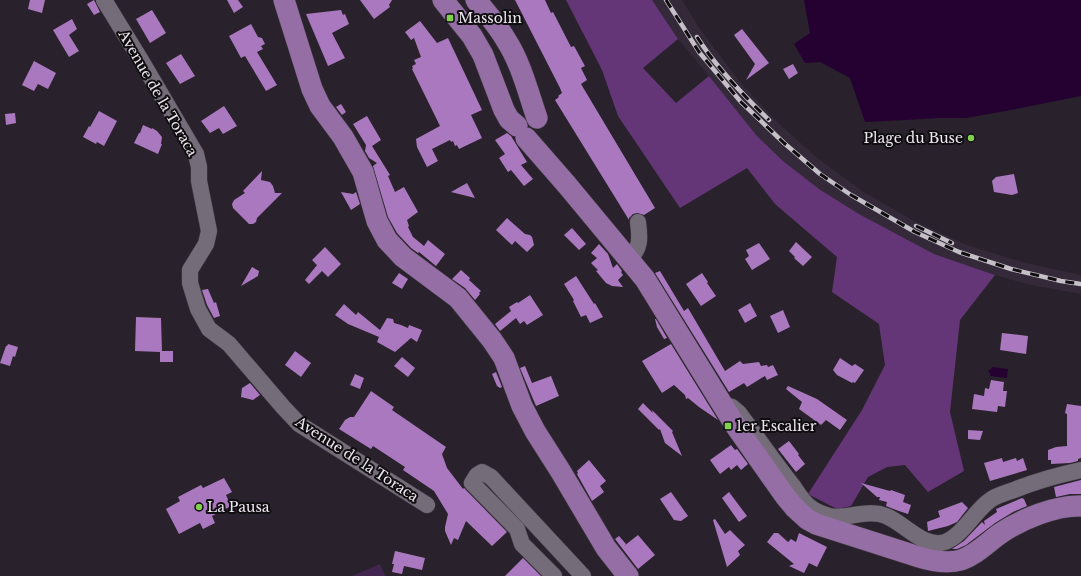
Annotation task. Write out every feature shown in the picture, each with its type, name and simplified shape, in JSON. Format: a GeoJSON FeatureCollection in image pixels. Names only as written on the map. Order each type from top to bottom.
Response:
{"type":"FeatureCollection","features":[{"type":"Feature","properties":{"kind":"main road"},"geometry":{"type":"LineString","coordinates":[[284,0],[312,89],[320,106],[343,138],[363,172],[376,220],[387,240],[403,257],[458,298],[492,340],[504,358],[522,406],[535,431],[606,548],[628,576]]}},
{"type":"Feature","properties":{"kind":"main road"},"geometry":{"type":"LineString","coordinates":[[443,0],[472,36],[483,55],[504,110],[509,119],[529,120]]}},
{"type":"Feature","properties":{"kind":"main road"},"geometry":{"type":"LineString","coordinates":[[456,0],[490,47],[498,66],[510,104],[517,113],[529,120]]}},
{"type":"Feature","properties":{"kind":"main road"},"geometry":{"type":"LineString","coordinates":[[476,0],[506,40],[515,57],[523,75],[529,120],[567,185],[645,279],[735,425],[785,496],[807,519],[816,524],[919,557],[945,562],[959,561],[969,557],[1001,533],[1026,519],[1052,510],[1081,506]]}},
{"type":"Feature","properties":{"kind":"street","name":"Avenue de la Toraca"},"geometry":{"type":"LineString","coordinates":[[104,0],[196,154],[199,167],[199,181],[209,231],[206,244],[190,270],[190,283],[198,309],[209,329],[229,344],[299,424],[427,505]]}},
{"type":"Feature","properties":{"kind":"street"},"geometry":{"type":"LineString","coordinates":[[629,260],[634,255],[638,247],[638,222]]}},
{"type":"Feature","properties":{"kind":"street"},"geometry":{"type":"LineString","coordinates":[[722,405],[732,407],[739,412],[782,473],[809,507],[816,512],[833,517],[868,512],[886,515],[930,543],[938,544],[946,542],[954,537],[989,501],[998,496],[1028,484],[1081,470]]}},
{"type":"Feature","properties":{"kind":"street"},"geometry":{"type":"LineString","coordinates":[[554,576],[522,544],[517,529],[472,483],[477,474],[482,472],[491,477],[583,576]]}},
{"type":"Feature","properties":{"kind":"shaded area"},"geometry":{"type":"Polygon","coordinates":[[[566,0],[652,0],[678,39],[643,68],[676,103],[709,76],[757,136],[783,161],[819,189],[859,214],[934,254],[995,275],[960,320],[950,412],[964,471],[928,492],[905,465],[887,467],[868,477],[851,506],[837,509],[808,494],[862,410],[885,365],[879,324],[832,292],[837,257],[775,204],[747,168],[680,208],[618,116],[602,70],[566,0]]]}},
{"type":"Feature","properties":{"kind":"shaded area"},"geometry":{"type":"Polygon","coordinates":[[[652,0],[682,0],[700,29],[739,81],[776,121],[816,157],[862,191],[914,221],[967,245],[1022,262],[1081,275],[1081,294],[1031,285],[995,275],[934,254],[859,214],[819,189],[783,161],[757,136],[678,39],[652,0]]]}},
{"type":"Feature","properties":{"kind":"shaded area"},"geometry":{"type":"Polygon","coordinates":[[[804,0],[1081,0],[1081,96],[966,118],[865,122],[850,78],[820,62],[805,63],[794,44],[810,33],[804,0]]]}},
{"type":"Feature","properties":{"kind":"shaded area"},"geometry":{"type":"Polygon","coordinates":[[[992,367],[1008,369],[1007,378],[990,376],[988,371],[992,367]]]}},
{"type":"Feature","properties":{"kind":"shaded area"},"geometry":{"type":"Polygon","coordinates":[[[380,564],[385,576],[352,576],[380,564]]]}},
{"type":"Feature","properties":{"kind":"building"},"geometry":{"type":"Polygon","coordinates":[[[30,0],[45,0],[42,13],[28,9],[30,0]]]}},
{"type":"Feature","properties":{"kind":"building"},"geometry":{"type":"Polygon","coordinates":[[[94,0],[100,12],[94,15],[87,4],[94,0]]]}},
{"type":"Feature","properties":{"kind":"building"},"geometry":{"type":"Polygon","coordinates":[[[227,0],[238,0],[243,7],[234,13],[227,0]]]}},
{"type":"Feature","properties":{"kind":"building"},"geometry":{"type":"Polygon","coordinates":[[[360,0],[392,0],[389,5],[390,7],[374,19],[360,0]]]}},
{"type":"Feature","properties":{"kind":"building"},"geometry":{"type":"Polygon","coordinates":[[[515,0],[545,0],[571,47],[574,46],[585,66],[581,68],[587,80],[581,84],[655,208],[644,215],[637,213],[633,214],[629,220],[555,100],[562,93],[560,88],[515,0]]]}},
{"type":"Feature","properties":{"kind":"building"},"geometry":{"type":"Polygon","coordinates":[[[152,10],[166,33],[150,43],[136,19],[152,10]]]}},
{"type":"Feature","properties":{"kind":"building"},"geometry":{"type":"Polygon","coordinates":[[[341,10],[343,15],[345,14],[349,24],[332,33],[345,58],[328,66],[306,14],[341,10]]]}},
{"type":"Feature","properties":{"kind":"building"},"geometry":{"type":"Polygon","coordinates":[[[72,19],[77,29],[69,35],[79,51],[69,57],[53,30],[72,19]]]}},
{"type":"Feature","properties":{"kind":"building"},"geometry":{"type":"Polygon","coordinates":[[[420,21],[437,43],[448,38],[482,110],[471,115],[482,138],[459,149],[457,145],[455,146],[453,141],[451,142],[450,140],[432,149],[438,161],[427,167],[417,147],[416,139],[440,126],[412,69],[412,66],[416,64],[414,60],[421,57],[414,38],[411,40],[405,32],[420,21]]]}},
{"type":"Feature","properties":{"kind":"building"},"geometry":{"type":"Polygon","coordinates":[[[251,24],[258,37],[262,38],[265,44],[261,46],[263,49],[257,52],[277,85],[266,91],[245,56],[241,58],[229,36],[251,24]]]}},
{"type":"Feature","properties":{"kind":"building"},"geometry":{"type":"Polygon","coordinates":[[[742,29],[769,63],[746,80],[755,64],[734,35],[742,29]]]}},
{"type":"Feature","properties":{"kind":"building"},"geometry":{"type":"Polygon","coordinates":[[[181,54],[195,76],[180,84],[166,63],[181,54]]]}},
{"type":"Feature","properties":{"kind":"building"},"geometry":{"type":"Polygon","coordinates":[[[34,61],[56,73],[48,89],[38,84],[34,91],[22,85],[34,61]]]}},
{"type":"Feature","properties":{"kind":"building"},"geometry":{"type":"Polygon","coordinates":[[[793,64],[798,73],[789,79],[783,69],[793,64]]]}},
{"type":"Feature","properties":{"kind":"building"},"geometry":{"type":"Polygon","coordinates":[[[341,104],[346,112],[342,115],[336,107],[341,104]]]}},
{"type":"Feature","properties":{"kind":"building"},"geometry":{"type":"Polygon","coordinates":[[[224,106],[237,126],[223,134],[219,128],[210,133],[201,121],[224,106]]]}},
{"type":"Feature","properties":{"kind":"building"},"geometry":{"type":"Polygon","coordinates":[[[99,111],[117,121],[104,146],[97,142],[96,144],[83,137],[99,111]]]}},
{"type":"Feature","properties":{"kind":"building"},"geometry":{"type":"Polygon","coordinates":[[[15,113],[16,123],[6,125],[5,114],[15,113]]]}},
{"type":"Feature","properties":{"kind":"building"},"geometry":{"type":"Polygon","coordinates":[[[367,116],[381,140],[372,146],[390,175],[388,176],[395,192],[404,187],[418,212],[407,220],[408,227],[413,237],[424,246],[428,240],[445,254],[436,266],[419,252],[418,253],[411,248],[397,233],[388,217],[373,166],[377,163],[369,158],[365,151],[366,145],[353,124],[367,116]]]}},
{"type":"Feature","properties":{"kind":"building"},"geometry":{"type":"Polygon","coordinates":[[[143,125],[157,131],[162,137],[162,144],[158,154],[134,143],[143,125]]]}},
{"type":"Feature","properties":{"kind":"building"},"geometry":{"type":"Polygon","coordinates":[[[507,133],[511,136],[527,162],[521,165],[533,179],[524,186],[511,170],[508,172],[499,158],[505,154],[495,140],[507,133]]]}},
{"type":"Feature","properties":{"kind":"building"},"geometry":{"type":"Polygon","coordinates":[[[262,171],[261,180],[270,182],[275,193],[282,193],[257,218],[256,222],[249,224],[233,208],[232,204],[234,200],[245,193],[243,191],[262,171]]]}},
{"type":"Feature","properties":{"kind":"building"},"geometry":{"type":"Polygon","coordinates":[[[1014,174],[1018,193],[1012,195],[994,192],[992,181],[996,177],[1014,174]]]}},
{"type":"Feature","properties":{"kind":"building"},"geometry":{"type":"Polygon","coordinates":[[[467,183],[475,198],[451,192],[467,183]]]}},
{"type":"Feature","properties":{"kind":"building"},"geometry":{"type":"Polygon","coordinates":[[[341,192],[353,194],[356,192],[360,204],[351,210],[341,192]]]}},
{"type":"Feature","properties":{"kind":"building"},"geometry":{"type":"Polygon","coordinates":[[[507,218],[525,234],[532,237],[534,245],[527,252],[515,241],[512,245],[496,230],[507,218]]]}},
{"type":"Feature","properties":{"kind":"building"},"geometry":{"type":"Polygon","coordinates":[[[572,228],[586,244],[579,250],[564,235],[572,228]]]}},
{"type":"Feature","properties":{"kind":"building"},"geometry":{"type":"Polygon","coordinates":[[[796,242],[812,257],[803,266],[789,251],[796,242]]]}},
{"type":"Feature","properties":{"kind":"building"},"geometry":{"type":"Polygon","coordinates":[[[759,243],[770,259],[752,270],[745,259],[749,256],[746,250],[759,243]]]}},
{"type":"Feature","properties":{"kind":"building"},"geometry":{"type":"Polygon","coordinates":[[[599,244],[608,254],[613,268],[617,264],[622,271],[621,272],[623,275],[618,280],[623,287],[612,286],[606,283],[596,271],[598,270],[591,263],[597,258],[591,253],[599,244]]]}},
{"type":"Feature","properties":{"kind":"building"},"geometry":{"type":"Polygon","coordinates":[[[325,247],[341,264],[328,277],[322,271],[309,284],[305,280],[317,265],[312,260],[325,247]]]}},
{"type":"Feature","properties":{"kind":"building"},"geometry":{"type":"Polygon","coordinates":[[[252,267],[259,271],[258,276],[241,286],[252,267]]]}},
{"type":"Feature","properties":{"kind":"building"},"geometry":{"type":"Polygon","coordinates":[[[461,270],[481,291],[475,300],[465,288],[452,279],[461,270]]]}},
{"type":"Feature","properties":{"kind":"building"},"geometry":{"type":"Polygon","coordinates":[[[660,271],[684,311],[688,308],[725,371],[740,361],[743,364],[759,362],[761,366],[767,365],[768,367],[773,365],[778,375],[767,380],[765,376],[747,387],[744,383],[729,392],[655,273],[660,271]]]}},
{"type":"Feature","properties":{"kind":"building"},"geometry":{"type":"Polygon","coordinates":[[[399,273],[408,279],[402,289],[392,283],[399,273]]]}},
{"type":"Feature","properties":{"kind":"building"},"geometry":{"type":"Polygon","coordinates":[[[702,273],[716,296],[701,306],[686,284],[702,273]]]}},
{"type":"Feature","properties":{"kind":"building"},"geometry":{"type":"Polygon","coordinates":[[[576,276],[603,317],[590,323],[586,315],[581,317],[573,301],[574,300],[564,284],[576,276]]]}},
{"type":"Feature","properties":{"kind":"building"},"geometry":{"type":"Polygon","coordinates":[[[208,289],[214,303],[216,302],[220,316],[214,318],[207,305],[202,290],[208,289]]]}},
{"type":"Feature","properties":{"kind":"building"},"geometry":{"type":"Polygon","coordinates":[[[530,295],[543,315],[527,325],[524,321],[520,324],[516,318],[500,331],[495,324],[511,311],[509,307],[530,295]]]}},
{"type":"Feature","properties":{"kind":"building"},"geometry":{"type":"Polygon","coordinates":[[[750,303],[757,316],[745,323],[738,310],[750,303]]]}},
{"type":"Feature","properties":{"kind":"building"},"geometry":{"type":"Polygon","coordinates":[[[344,304],[356,315],[358,312],[380,330],[387,318],[393,319],[394,323],[408,328],[409,325],[422,330],[417,342],[411,338],[395,352],[377,342],[379,337],[348,324],[335,315],[344,304]]]}},
{"type":"Feature","properties":{"kind":"building"},"geometry":{"type":"Polygon","coordinates":[[[783,310],[790,327],[778,333],[770,316],[783,310]]]}},
{"type":"Feature","properties":{"kind":"building"},"geometry":{"type":"Polygon","coordinates":[[[136,317],[161,318],[162,351],[173,351],[173,362],[160,362],[160,352],[135,351],[136,317]]]}},
{"type":"Feature","properties":{"kind":"building"},"geometry":{"type":"Polygon","coordinates":[[[655,319],[667,338],[664,339],[657,327],[655,319]]]}},
{"type":"Feature","properties":{"kind":"building"},"geometry":{"type":"Polygon","coordinates":[[[1002,333],[1028,336],[1026,354],[1000,350],[1002,333]]]}},
{"type":"Feature","properties":{"kind":"building"},"geometry":{"type":"Polygon","coordinates":[[[8,344],[18,347],[10,366],[0,363],[8,344]]]}},
{"type":"Feature","properties":{"kind":"building"},"geometry":{"type":"Polygon","coordinates":[[[671,344],[718,420],[688,398],[686,399],[685,395],[674,385],[662,393],[642,361],[671,344]]]}},
{"type":"Feature","properties":{"kind":"building"},"geometry":{"type":"Polygon","coordinates":[[[295,351],[311,363],[301,377],[285,365],[295,351]]]}},
{"type":"Feature","properties":{"kind":"building"},"geometry":{"type":"Polygon","coordinates":[[[402,357],[415,368],[408,377],[394,366],[402,357]]]}},
{"type":"Feature","properties":{"kind":"building"},"geometry":{"type":"Polygon","coordinates":[[[840,358],[852,366],[855,364],[864,370],[855,383],[852,383],[837,375],[833,370],[840,358]]]}},
{"type":"Feature","properties":{"kind":"building"},"geometry":{"type":"Polygon","coordinates":[[[525,366],[532,383],[551,376],[559,396],[536,406],[520,368],[525,366]]]}},
{"type":"Feature","properties":{"kind":"building"},"geometry":{"type":"Polygon","coordinates":[[[496,372],[502,387],[500,388],[497,386],[492,374],[496,372]]]}},
{"type":"Feature","properties":{"kind":"building"},"geometry":{"type":"Polygon","coordinates":[[[355,374],[364,378],[360,389],[350,385],[355,374]]]}},
{"type":"Feature","properties":{"kind":"building"},"geometry":{"type":"Polygon","coordinates":[[[991,380],[1004,382],[1003,391],[1007,391],[1005,407],[998,406],[997,412],[972,409],[974,394],[984,396],[985,388],[989,389],[991,380]]]}},
{"type":"Feature","properties":{"kind":"building"},"geometry":{"type":"Polygon","coordinates":[[[250,383],[260,395],[253,400],[241,397],[242,388],[250,383]]]}},
{"type":"Feature","properties":{"kind":"building"},"geometry":{"type":"Polygon","coordinates":[[[788,386],[817,399],[847,420],[840,430],[826,420],[821,425],[799,409],[802,402],[786,389],[788,386]]]}},
{"type":"Feature","properties":{"kind":"building"},"geometry":{"type":"Polygon","coordinates":[[[371,391],[394,407],[392,410],[446,447],[442,454],[447,468],[463,489],[464,488],[507,532],[492,546],[466,521],[458,540],[454,538],[451,545],[445,531],[448,514],[434,491],[403,470],[405,467],[373,446],[371,449],[339,429],[345,420],[350,417],[354,417],[371,391]]]}},
{"type":"Feature","properties":{"kind":"building"},"geometry":{"type":"Polygon","coordinates":[[[643,403],[673,431],[672,432],[682,456],[665,443],[660,429],[659,430],[638,409],[643,403]]]}},
{"type":"Feature","properties":{"kind":"building"},"geometry":{"type":"Polygon","coordinates":[[[1067,404],[1081,406],[1081,458],[1078,459],[1078,461],[1070,463],[1051,464],[1051,460],[1048,460],[1048,450],[1056,447],[1067,446],[1067,414],[1065,413],[1067,404]]]}},
{"type":"Feature","properties":{"kind":"building"},"geometry":{"type":"Polygon","coordinates":[[[968,430],[983,431],[980,440],[968,439],[968,430]]]}},
{"type":"Feature","properties":{"kind":"building"},"geometry":{"type":"Polygon","coordinates":[[[789,441],[805,464],[796,472],[778,449],[789,441]]]}},
{"type":"Feature","properties":{"kind":"building"},"geometry":{"type":"Polygon","coordinates":[[[731,445],[735,450],[737,449],[748,464],[741,470],[737,465],[731,470],[729,467],[720,474],[710,460],[731,445]]]}},
{"type":"Feature","properties":{"kind":"building"},"geometry":{"type":"Polygon","coordinates":[[[1002,458],[1003,462],[1016,458],[1017,461],[1023,458],[1027,470],[990,481],[984,463],[1002,458]]]}},
{"type":"Feature","properties":{"kind":"building"},"geometry":{"type":"Polygon","coordinates":[[[589,460],[606,481],[600,486],[604,492],[592,501],[577,474],[577,471],[589,460]]]}},
{"type":"Feature","properties":{"kind":"building","name":"La Pausa"},"geometry":{"type":"Polygon","coordinates":[[[224,478],[232,492],[226,495],[231,506],[212,516],[215,523],[203,529],[200,523],[179,534],[166,509],[180,501],[178,497],[201,485],[203,488],[224,478]]]}},
{"type":"Feature","properties":{"kind":"building"},"geometry":{"type":"Polygon","coordinates":[[[1081,480],[1081,494],[1070,494],[1056,497],[1054,487],[1081,480]]]}},
{"type":"Feature","properties":{"kind":"building"},"geometry":{"type":"Polygon","coordinates":[[[861,483],[905,495],[903,502],[911,505],[908,514],[886,506],[887,502],[879,500],[880,497],[877,497],[861,483]]]}},
{"type":"Feature","properties":{"kind":"building"},"geometry":{"type":"Polygon","coordinates":[[[671,492],[688,516],[681,521],[674,520],[660,499],[671,492]]]}},
{"type":"Feature","properties":{"kind":"building"},"geometry":{"type":"Polygon","coordinates":[[[729,492],[747,516],[739,522],[722,498],[729,492]]]}},
{"type":"Feature","properties":{"kind":"building"},"geometry":{"type":"Polygon","coordinates":[[[1022,498],[1027,506],[1013,512],[995,523],[966,545],[957,549],[952,549],[964,541],[982,522],[985,525],[984,521],[997,512],[996,509],[1022,498]]]}},
{"type":"Feature","properties":{"kind":"building"},"geometry":{"type":"Polygon","coordinates":[[[962,502],[968,508],[957,522],[928,531],[927,522],[940,517],[938,511],[962,502]]]}},
{"type":"Feature","properties":{"kind":"building"},"geometry":{"type":"Polygon","coordinates":[[[715,519],[725,534],[730,530],[745,545],[738,551],[740,555],[727,567],[713,520],[715,519]]]}},
{"type":"Feature","properties":{"kind":"building"},"geometry":{"type":"Polygon","coordinates":[[[774,533],[778,533],[788,542],[791,539],[796,542],[799,533],[827,547],[817,567],[809,563],[804,573],[789,566],[794,564],[767,542],[774,533]]]}},
{"type":"Feature","properties":{"kind":"building"},"geometry":{"type":"Polygon","coordinates":[[[638,535],[655,555],[638,569],[615,539],[619,536],[626,544],[624,546],[638,535]]]}},
{"type":"Feature","properties":{"kind":"building"},"geometry":{"type":"Polygon","coordinates":[[[395,551],[425,558],[422,570],[404,566],[402,574],[392,572],[395,551]]]}},
{"type":"Feature","properties":{"kind":"building"},"geometry":{"type":"Polygon","coordinates":[[[523,558],[541,576],[505,576],[523,558]]]}},
{"type":"Feature","properties":{"kind":"railway"},"geometry":{"type":"LineString","coordinates":[[666,0],[699,52],[741,102],[784,143],[820,174],[851,195],[915,232],[959,252],[1011,269],[1061,281],[1081,284]]}},
{"type":"Feature","properties":{"kind":"railway"},"geometry":{"type":"LineString","coordinates":[[697,37],[731,81],[769,120]]}},
{"type":"Feature","properties":{"kind":"railway"},"geometry":{"type":"LineString","coordinates":[[916,226],[952,243]]}},
{"type":"Feature","properties":{"kind":"place","name":"Massolin"},"geometry":{"type":"Point","coordinates":[450,18]}},
{"type":"Feature","properties":{"kind":"place","name":"Plage du Buse"},"geometry":{"type":"Point","coordinates":[971,138]}},
{"type":"Feature","properties":{"kind":"place","name":"1er Escalier"},"geometry":{"type":"Point","coordinates":[728,426]}},
{"type":"Feature","properties":{"kind":"place","name":"La Pausa"},"geometry":{"type":"Point","coordinates":[199,507]}}]}
